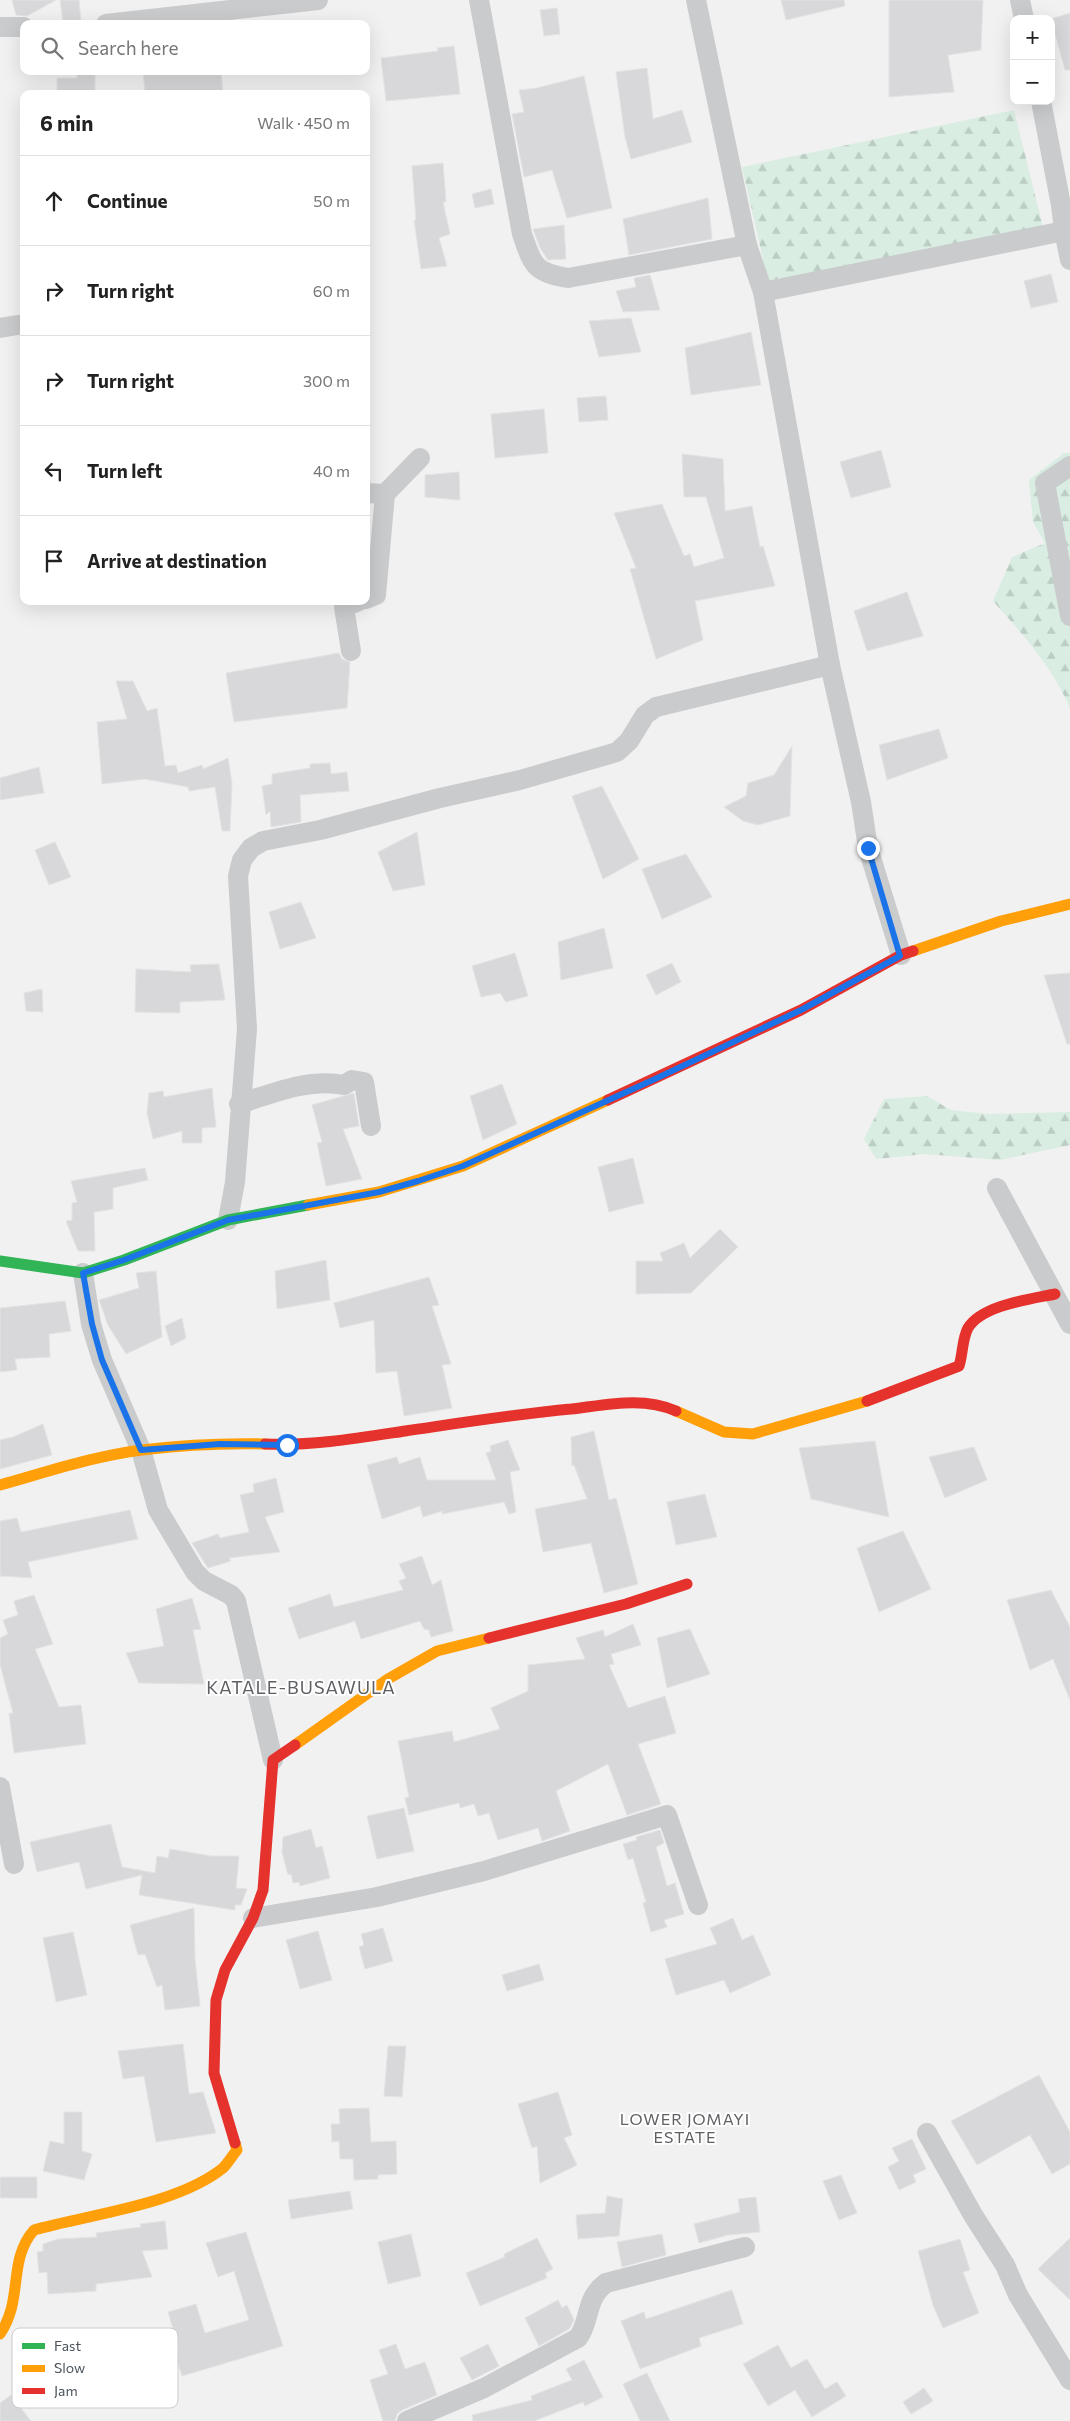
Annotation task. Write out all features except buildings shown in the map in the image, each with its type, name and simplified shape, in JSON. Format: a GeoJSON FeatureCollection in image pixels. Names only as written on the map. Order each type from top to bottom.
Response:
{"type":"FeatureCollection","features":[{"type":"Feature","properties":{"kind":"street"},"geometry":{"type":"LineString","coordinates":[[141,20],[318,0]]}},
{"type":"Feature","properties":{"kind":"street"},"geometry":{"type":"LineString","coordinates":[[479,0],[522,234],[531,259],[544,274],[568,278],[747,245]]}},
{"type":"Feature","properties":{"kind":"street"},"geometry":{"type":"LineString","coordinates":[[696,0],[747,245],[763,292],[830,665],[861,802],[868,848],[900,956]]}},
{"type":"Feature","properties":{"kind":"street"},"geometry":{"type":"LineString","coordinates":[[1020,0],[1023,15]]}},
{"type":"Feature","properties":{"kind":"street"},"geometry":{"type":"LineString","coordinates":[[0,27],[20,27]]}},
{"type":"Feature","properties":{"kind":"street"},"geometry":{"type":"LineString","coordinates":[[1042,105],[1070,260]]}},
{"type":"Feature","properties":{"kind":"street"},"geometry":{"type":"LineString","coordinates":[[763,292],[1064,231]]}},
{"type":"Feature","properties":{"kind":"street"},"geometry":{"type":"LineString","coordinates":[[0,328],[20,325]]}},
{"type":"Feature","properties":{"kind":"street"},"geometry":{"type":"LineString","coordinates":[[370,597],[376,595],[376,494],[420,458]]}},
{"type":"Feature","properties":{"kind":"street"},"geometry":{"type":"LineString","coordinates":[[1070,466],[1045,483],[1070,616]]}},
{"type":"Feature","properties":{"kind":"street"},"geometry":{"type":"LineString","coordinates":[[349,605],[344,607],[351,651]]}},
{"type":"Feature","properties":{"kind":"street"},"geometry":{"type":"LineString","coordinates":[[228,1220],[235,1182],[239,1104],[246,1029],[238,876],[242,860],[251,848],[263,841],[320,830],[440,798],[520,780],[617,752],[629,741],[645,715],[656,706],[830,665]]}},
{"type":"Feature","properties":{"kind":"street"},"geometry":{"type":"LineString","coordinates":[[0,1261],[83,1273],[124,1260],[228,1220],[379,1192],[463,1166],[801,1010],[900,956],[1001,921],[1070,904]]}},
{"type":"Feature","properties":{"kind":"street"},"geometry":{"type":"LineString","coordinates":[[239,1104],[288,1088],[330,1082],[344,1085],[352,1080],[364,1082],[372,1126]]}},
{"type":"Feature","properties":{"kind":"street"},"geometry":{"type":"LineString","coordinates":[[997,1188],[1070,1324]]}},
{"type":"Feature","properties":{"kind":"street"},"geometry":{"type":"LineString","coordinates":[[0,2334],[11,2317],[15,2304],[20,2249],[25,2237],[34,2230],[166,2197],[200,2183],[233,2159],[237,2150],[214,2073],[216,2000],[225,1970],[253,1918],[263,1890],[273,1760],[236,1601],[231,1595],[204,1581],[195,1572],[158,1510],[141,1450],[102,1360],[92,1324],[83,1273]]}},
{"type":"Feature","properties":{"kind":"street"},"geometry":{"type":"LineString","coordinates":[[0,1485],[92,1460],[141,1450],[220,1444],[287,1445],[346,1440],[520,1414],[637,1402],[663,1405],[724,1432],[753,1434],[868,1401],[959,1366],[964,1354],[965,1337],[971,1325],[996,1308],[1055,1294]]}},
{"type":"Feature","properties":{"kind":"street"},"geometry":{"type":"LineString","coordinates":[[273,1760],[388,1679],[437,1651],[626,1604],[687,1584]]}},
{"type":"Feature","properties":{"kind":"street"},"geometry":{"type":"LineString","coordinates":[[0,1787],[14,1864]]}},
{"type":"Feature","properties":{"kind":"street"},"geometry":{"type":"LineString","coordinates":[[253,1918],[370,1898],[484,1871],[667,1815],[698,1905]]}},
{"type":"Feature","properties":{"kind":"street"},"geometry":{"type":"LineString","coordinates":[[927,2133],[973,2215],[1005,2264],[1018,2295],[1070,2380]]}},
{"type":"Feature","properties":{"kind":"street"},"geometry":{"type":"LineString","coordinates":[[407,2421],[484,2388],[578,2338],[586,2327],[591,2300],[597,2290],[606,2283],[745,2248]]}},
{"type":"Feature","properties":{"kind":"green space"},"geometry":{"type":"Polygon","coordinates":[[[1014,110],[1043,227],[768,281],[742,167],[1014,110]]]}},
{"type":"Feature","properties":{"kind":"green space"},"geometry":{"type":"Polygon","coordinates":[[[1064,453],[1070,453],[1070,708],[1046,665],[1026,638],[993,601],[1012,557],[1045,543],[1033,522],[1029,480],[1064,453]]]}},
{"type":"Feature","properties":{"kind":"green space"},"geometry":{"type":"Polygon","coordinates":[[[927,1096],[951,1110],[987,1114],[1070,1112],[1070,1145],[1000,1160],[925,1154],[876,1159],[864,1139],[884,1099],[927,1096]]]}},
{"type":"Feature","properties":{"kind":"traffic: fast"},"geometry":{"type":"LineString","coordinates":[[0,1261],[83,1273],[124,1260],[228,1220],[308,1205]]}},
{"type":"Feature","properties":{"kind":"traffic: slow"},"geometry":{"type":"LineString","coordinates":[[913,951],[1001,921],[1070,904]]}},
{"type":"Feature","properties":{"kind":"traffic: slow"},"geometry":{"type":"LineString","coordinates":[[308,1205],[379,1192],[463,1166],[608,1100]]}},
{"type":"Feature","properties":{"kind":"traffic: slow"},"geometry":{"type":"LineString","coordinates":[[676,1411],[724,1432],[753,1434],[867,1401]]}},
{"type":"Feature","properties":{"kind":"traffic: slow"},"geometry":{"type":"LineString","coordinates":[[0,1485],[71,1465],[124,1453],[157,1448],[219,1444],[265,1444]]}},
{"type":"Feature","properties":{"kind":"traffic: slow"},"geometry":{"type":"LineString","coordinates":[[295,1745],[388,1679],[437,1651],[489,1638]]}},
{"type":"Feature","properties":{"kind":"traffic: slow"},"geometry":{"type":"LineString","coordinates":[[0,2334],[12,2307],[21,2254],[34,2230],[132,2207],[182,2191],[204,2181],[223,2168],[237,2150],[235,2143]]}},
{"type":"Feature","properties":{"kind":"traffic: jam"},"geometry":{"type":"LineString","coordinates":[[608,1100],[801,1010],[901,955],[913,951]]}},
{"type":"Feature","properties":{"kind":"traffic: jam"},"geometry":{"type":"LineString","coordinates":[[867,1401],[959,1366],[968,1328],[984,1314],[1008,1304],[1055,1294]]}},
{"type":"Feature","properties":{"kind":"traffic: jam"},"geometry":{"type":"LineString","coordinates":[[265,1444],[335,1441],[509,1416],[611,1404],[651,1404],[676,1411]]}},
{"type":"Feature","properties":{"kind":"traffic: jam"},"geometry":{"type":"LineString","coordinates":[[489,1638],[626,1604],[687,1584]]}},
{"type":"Feature","properties":{"kind":"traffic: jam"},"geometry":{"type":"LineString","coordinates":[[235,2143],[214,2073],[216,2000],[225,1970],[253,1918],[263,1890],[273,1760],[295,1745]]}},
{"type":"Feature","properties":{"kind":"district","name":"KATALE-BUSAWULA"},"geometry":{"type":"Point","coordinates":[301,1688]}},
{"type":"Feature","properties":{"kind":"district","name":"LOWER JOMAYI ESTATE"},"geometry":{"type":"Point","coordinates":[685,2128]}},
{"type":"Feature","properties":{"kind":"route"},"geometry":{"type":"LineString","coordinates":[[287,1445],[220,1444],[141,1450],[102,1360],[92,1324],[83,1273],[124,1260],[228,1220],[379,1192],[463,1166],[801,1010],[900,956],[868,848]]}}]}
